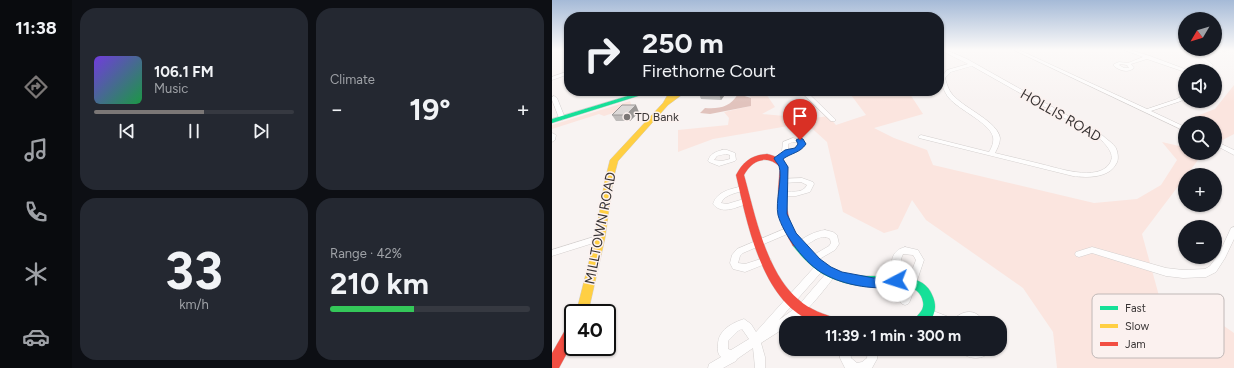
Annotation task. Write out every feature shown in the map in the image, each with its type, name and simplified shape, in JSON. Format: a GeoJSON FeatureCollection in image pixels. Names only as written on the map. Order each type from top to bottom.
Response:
{"type":"FeatureCollection","features":[{"type":"Feature","properties":{"kind":"street"},"geometry":{"type":"LineString","coordinates":[[944,75],[948,71],[961,67]]}},
{"type":"Feature","properties":{"kind":"street","name":"HOLLIS ROAD"},"geometry":{"type":"LineString","coordinates":[[920,137],[1062,172],[1084,175],[1098,173],[1113,165],[1116,157],[1111,146],[1100,136],[978,67]]}},
{"type":"Feature","properties":{"kind":"street"},"geometry":{"type":"LineString","coordinates":[[1053,67],[1178,126]]}},
{"type":"Feature","properties":{"kind":"street"},"geometry":{"type":"LineString","coordinates":[[552,78],[564,74]]}},
{"type":"Feature","properties":{"kind":"street"},"geometry":{"type":"LineString","coordinates":[[944,86],[948,93],[965,110],[993,130],[997,141],[992,154]]}},
{"type":"Feature","properties":{"kind":"street"},"geometry":{"type":"LineString","coordinates":[[552,121],[635,96]]}},
{"type":"Feature","properties":{"kind":"street"},"geometry":{"type":"LineString","coordinates":[[666,104],[670,96]]}},
{"type":"Feature","properties":{"kind":"street","name":"MILLTOWN ROAD"},"geometry":{"type":"LineString","coordinates":[[584,304],[600,238],[609,180],[614,160],[666,104],[677,96]]}},
{"type":"Feature","properties":{"kind":"street"},"geometry":{"type":"LineString","coordinates":[[808,96],[834,120]]}},
{"type":"Feature","properties":{"kind":"street"},"geometry":{"type":"LineString","coordinates":[[554,98],[562,118]]}},
{"type":"Feature","properties":{"kind":"street"},"geometry":{"type":"LineString","coordinates":[[1146,111],[1178,100]]}},
{"type":"Feature","properties":{"kind":"street"},"geometry":{"type":"LineString","coordinates":[[1222,147],[1234,153]]}},
{"type":"Feature","properties":{"kind":"street"},"geometry":{"type":"LineString","coordinates":[[788,152],[778,158],[766,156],[759,157],[744,165],[740,175],[766,260],[778,287],[790,301],[801,309],[817,316]]}},
{"type":"Feature","properties":{"kind":"street"},"geometry":{"type":"LineString","coordinates":[[778,158],[784,167],[782,214],[789,230],[813,259],[832,273],[856,281],[874,283],[896,281],[912,283],[920,287],[927,295],[931,303],[926,316]]}},
{"type":"Feature","properties":{"kind":"street"},"geometry":{"type":"LineString","coordinates":[[733,160],[744,165]]}},
{"type":"Feature","properties":{"kind":"street"},"geometry":{"type":"LineString","coordinates":[[783,181],[802,180],[810,183],[811,187],[806,192],[783,194]]}},
{"type":"Feature","properties":{"kind":"street"},"geometry":{"type":"LineString","coordinates":[[743,188],[724,195],[718,199],[717,204],[726,208],[747,200]]}},
{"type":"Feature","properties":{"kind":"street"},"geometry":{"type":"LineString","coordinates":[[766,260],[746,268],[736,266],[734,263],[734,259],[740,251],[789,230]]}},
{"type":"Feature","properties":{"kind":"street"},"geometry":{"type":"LineString","coordinates":[[1079,254],[1092,250],[1166,272],[1183,274],[1206,273],[1213,269],[1222,256],[1234,231]]}},
{"type":"Feature","properties":{"kind":"street"},"geometry":{"type":"LineString","coordinates":[[800,245],[821,233],[828,233],[832,235],[835,240],[832,248],[813,259]]}},
{"type":"Feature","properties":{"kind":"street"},"geometry":{"type":"LineString","coordinates":[[552,253],[600,238]]}},
{"type":"Feature","properties":{"kind":"street"},"geometry":{"type":"LineString","coordinates":[[896,281],[898,273],[896,259],[897,255],[900,252],[910,250],[917,254],[920,260],[905,301]]}},
{"type":"Feature","properties":{"kind":"street"},"geometry":{"type":"LineString","coordinates":[[756,342],[821,266]]}},
{"type":"Feature","properties":{"kind":"street"},"geometry":{"type":"LineString","coordinates":[[713,368],[728,362],[801,309],[832,273]]}},
{"type":"Feature","properties":{"kind":"street"},"geometry":{"type":"LineString","coordinates":[[928,313],[936,316]]}},
{"type":"Feature","properties":{"kind":"street"},"geometry":{"type":"LineString","coordinates":[[728,362],[723,352],[723,339],[735,327],[744,324],[751,330],[756,342],[760,368]]}},
{"type":"Feature","properties":{"kind":"street"},"geometry":{"type":"LineString","coordinates":[[552,368],[564,346]]}},
{"type":"Feature","properties":{"kind":"street"},"geometry":{"type":"LineString","coordinates":[[844,356],[847,363],[855,368]]}},
{"type":"Feature","properties":{"kind":"street"},"geometry":{"type":"LineString","coordinates":[[859,368],[868,365],[872,360],[872,356]]}},
{"type":"Feature","properties":{"kind":"shaded area"},"geometry":{"type":"Polygon","coordinates":[[[1234,85],[1234,134],[1222,140],[1222,116],[1197,116],[1216,108],[1222,108],[1222,100],[1234,85]]]}},
{"type":"Feature","properties":{"kind":"shaded area"},"geometry":{"type":"Polygon","coordinates":[[[736,96],[744,96],[751,98],[751,106],[710,114],[700,113],[705,108],[724,106],[732,102],[736,96]]]}},
{"type":"Feature","properties":{"kind":"shaded area"},"geometry":{"type":"Polygon","coordinates":[[[750,96],[767,96],[775,107],[762,114],[785,116],[795,121],[828,116],[836,125],[866,115],[852,96],[911,96],[923,114],[874,128],[894,138],[927,150],[933,165],[1094,203],[1137,199],[1161,185],[1177,160],[1162,142],[1178,146],[1178,160],[1198,160],[1192,168],[1178,168],[1178,186],[1142,234],[1158,294],[1092,294],[1092,358],[1224,358],[1224,326],[1234,333],[1234,368],[1057,368],[1053,332],[1023,288],[926,220],[912,200],[898,229],[884,233],[843,212],[827,142],[806,123],[713,139],[678,152],[678,130],[728,125],[729,118],[724,112],[751,106],[750,96]]]}},
{"type":"Feature","properties":{"kind":"shaded area"},"geometry":{"type":"Polygon","coordinates":[[[630,101],[632,107],[604,116],[599,114],[552,129],[552,125],[630,101]]]}},
{"type":"Feature","properties":{"kind":"building"},"geometry":{"type":"Polygon","coordinates":[[[622,105],[636,105],[626,115],[612,115],[622,105]]]}},
{"type":"Feature","properties":{"kind":"traffic: fast"},"geometry":{"type":"LineString","coordinates":[[552,121],[634,96]]}},
{"type":"Feature","properties":{"kind":"traffic: fast"},"geometry":{"type":"LineString","coordinates":[[797,243],[816,263],[827,271],[840,277],[865,282],[898,281],[914,284],[921,288],[926,294],[929,309],[926,316]]}},
{"type":"Feature","properties":{"kind":"traffic: slow"},"geometry":{"type":"LineString","coordinates":[[584,304],[600,238],[609,180],[614,160],[666,104],[670,96]]}},
{"type":"Feature","properties":{"kind":"traffic: slow"},"geometry":{"type":"LineString","coordinates":[[666,104],[677,96]]}},
{"type":"Feature","properties":{"kind":"traffic: jam"},"geometry":{"type":"LineString","coordinates":[[797,243],[786,224],[782,206],[784,167],[779,161],[773,158],[760,157],[754,159],[743,168],[740,175],[753,223],[765,258],[772,274],[790,300],[799,308],[815,316]]}},
{"type":"Feature","properties":{"kind":"traffic: jam"},"geometry":{"type":"LineString","coordinates":[[552,367],[564,345]]}},
{"type":"Feature","properties":{"kind":"place","name":"TD Bank"},"geometry":{"type":"Point","coordinates":[627,117]}},
{"type":"Feature","properties":{"kind":"route"},"geometry":{"type":"LineString","coordinates":[[800,140],[802,144],[798,149],[788,152],[778,158],[784,167],[782,214],[792,235],[816,262],[827,271],[840,277],[874,283],[896,281]]}}]}
